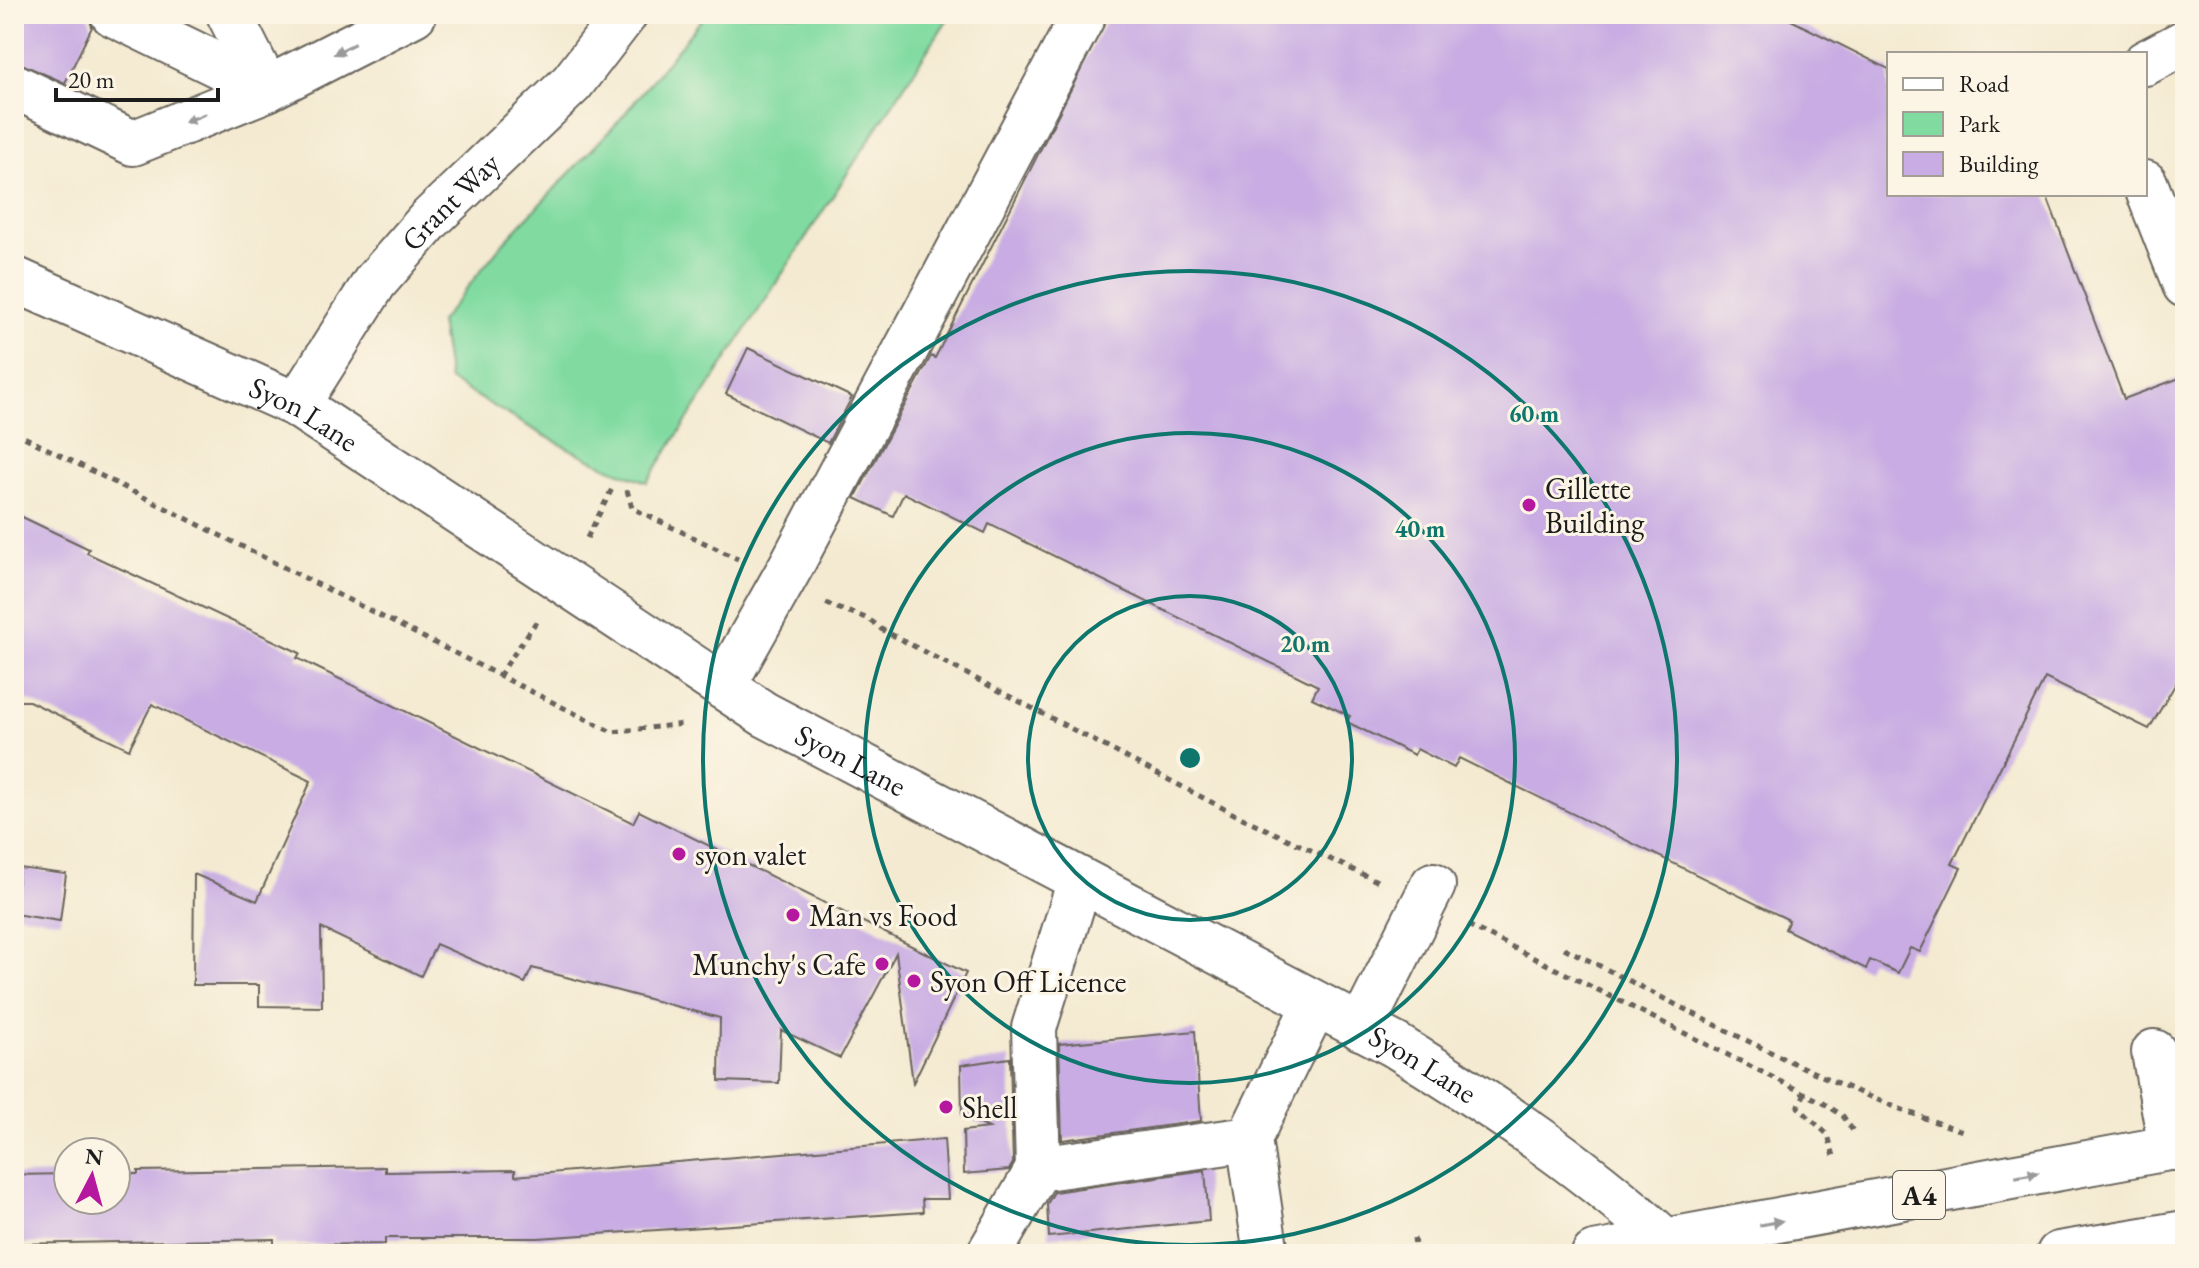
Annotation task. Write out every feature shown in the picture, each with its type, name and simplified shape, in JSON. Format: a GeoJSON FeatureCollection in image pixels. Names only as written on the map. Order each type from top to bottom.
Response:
{"type":"FeatureCollection","features":[{"type":"Feature","properties":{"kind":"main road"},"geometry":{"type":"LineString","coordinates":[[113,14],[267,89]]}},
{"type":"Feature","properties":{"kind":"main road"},"geometry":{"type":"LineString","coordinates":[[229,14],[267,89]]}},
{"type":"Feature","properties":{"kind":"main road"},"geometry":{"type":"LineString","coordinates":[[14,86],[133,143],[267,89],[414,14]]}},
{"type":"Feature","properties":{"kind":"main road","name":"Grant Way"},"geometry":{"type":"LineString","coordinates":[[297,405],[375,282],[430,219],[572,83],[625,14]]}},
{"type":"Feature","properties":{"kind":"main road"},"geometry":{"type":"LineString","coordinates":[[723,687],[1084,14]]}},
{"type":"Feature","properties":{"kind":"main road"},"geometry":{"type":"LineString","coordinates":[[2147,61],[2185,42]]}},
{"type":"Feature","properties":{"kind":"main road"},"geometry":{"type":"LineString","coordinates":[[2147,188],[2185,285]]}},
{"type":"Feature","properties":{"kind":"main road","name":"Syon Lane"},"geometry":{"type":"LineString","coordinates":[[14,279],[297,405],[778,722],[1361,1028],[1498,1109],[1683,1250]]}},
{"type":"Feature","properties":{"kind":"main road"},"geometry":{"type":"LineString","coordinates":[[989,1254],[1038,1169],[1034,1028],[1080,880]]}},
{"type":"Feature","properties":{"kind":"main road"},"geometry":{"type":"LineString","coordinates":[[1361,1028],[1428,894]]}},
{"type":"Feature","properties":{"kind":"main road"},"geometry":{"type":"LineString","coordinates":[[1266,1254],[1249,1139],[1315,1004]]}},
{"type":"Feature","properties":{"kind":"main road"},"geometry":{"type":"LineString","coordinates":[[2154,1052],[2178,1147]]}},
{"type":"Feature","properties":{"kind":"main road"},"geometry":{"type":"LineString","coordinates":[[1038,1169],[1249,1139]]}},
{"type":"Feature","properties":{"kind":"main road","name":"A4"},"geometry":{"type":"LineString","coordinates":[[1594,1254],[1683,1250],[2178,1147]]}},
{"type":"Feature","properties":{"kind":"main road"},"geometry":{"type":"LineString","coordinates":[[2059,1254],[2185,1233]]}},
{"type":"Feature","properties":{"kind":"path"},"geometry":{"type":"LineString","coordinates":[[14,432],[612,732],[688,723]]}},
{"type":"Feature","properties":{"kind":"path"},"geometry":{"type":"LineString","coordinates":[[585,542],[614,485]]}},
{"type":"Feature","properties":{"kind":"path"},"geometry":{"type":"LineString","coordinates":[[627,490],[632,508],[747,563]]}},
{"type":"Feature","properties":{"kind":"path"},"geometry":{"type":"LineString","coordinates":[[815,598],[840,611],[869,617],[881,629],[1236,815],[1428,894],[1805,1093],[1843,1116],[1855,1134]]}},
{"type":"Feature","properties":{"kind":"path"},"geometry":{"type":"LineString","coordinates":[[499,676],[541,615]]}},
{"type":"Feature","properties":{"kind":"path"},"geometry":{"type":"LineString","coordinates":[[1564,948],[1829,1080],[1897,1110],[1969,1132]]}},
{"type":"Feature","properties":{"kind":"path"},"geometry":{"type":"LineString","coordinates":[[1805,1093],[1798,1107],[1828,1135],[1836,1161]]}},
{"type":"Feature","properties":{"kind":"path"},"geometry":{"type":"LineString","coordinates":[[1414,1238],[1416,1254]]}},
{"type":"Feature","properties":{"kind":"green space"},"geometry":{"type":"Polygon","coordinates":[[[706,14],[951,14],[647,482],[570,449],[449,380],[440,322],[503,243],[618,122],[706,14]]]}},
{"type":"Feature","properties":{"kind":"building"},"geometry":{"type":"Polygon","coordinates":[[[14,14],[88,14],[92,27],[65,83],[14,61],[14,14]]]}},
{"type":"Feature","properties":{"kind":"building","name":"Gillette Building"},"geometry":{"type":"Polygon","coordinates":[[[1109,14],[1779,14],[1887,68],[1887,196],[2047,196],[2124,399],[2185,376],[2185,668],[2149,729],[2045,678],[1952,864],[1961,868],[1920,952],[1910,948],[1898,973],[1870,960],[1866,969],[1785,929],[1789,920],[1459,758],[1454,768],[1417,749],[1414,755],[1347,722],[1350,716],[1312,698],[1318,686],[989,524],[985,533],[904,493],[893,516],[855,498],[931,356],[935,358],[1109,14]]]}},
{"type":"Feature","properties":{"kind":"building"},"geometry":{"type":"Polygon","coordinates":[[[748,348],[852,397],[828,443],[726,394],[748,348]]]}},
{"type":"Feature","properties":{"kind":"building"},"geometry":{"type":"Polygon","coordinates":[[[14,513],[89,549],[87,553],[300,653],[297,658],[633,823],[639,811],[966,973],[913,1083],[896,953],[840,1058],[781,1030],[779,1083],[719,1081],[720,1018],[532,968],[525,983],[436,944],[421,976],[321,928],[322,1007],[259,1006],[259,985],[193,985],[194,874],[257,901],[311,781],[152,704],[129,749],[29,701],[14,701],[14,513]]]}},
{"type":"Feature","properties":{"kind":"building"},"geometry":{"type":"Polygon","coordinates":[[[19,868],[66,874],[60,921],[14,914],[19,868]]]}},
{"type":"Feature","properties":{"kind":"building"},"geometry":{"type":"Polygon","coordinates":[[[1195,1031],[1201,1121],[1062,1140],[1059,1044],[1195,1031]]]}},
{"type":"Feature","properties":{"kind":"building"},"geometry":{"type":"Polygon","coordinates":[[[1010,1058],[1013,1163],[1009,1170],[964,1174],[963,1131],[989,1128],[962,1116],[961,1065],[1010,1058]]]}},
{"type":"Feature","properties":{"kind":"building"},"geometry":{"type":"Polygon","coordinates":[[[944,1139],[948,1199],[922,1199],[923,1212],[538,1238],[385,1238],[385,1244],[274,1245],[274,1239],[14,1244],[14,1175],[52,1174],[52,1216],[132,1216],[132,1174],[138,1174],[138,1171],[385,1167],[385,1172],[515,1170],[515,1176],[944,1139]]]}},
{"type":"Feature","properties":{"kind":"building"},"geometry":{"type":"Polygon","coordinates":[[[1205,1170],[1209,1221],[1049,1237],[1047,1204],[1054,1192],[1205,1170]]]}},
{"type":"Feature","properties":{"kind":"place","name":"Gillette Building"},"geometry":{"type":"Point","coordinates":[1529,505]}},
{"type":"Feature","properties":{"kind":"place","name":"syon valet"},"geometry":{"type":"Point","coordinates":[679,854]}},
{"type":"Feature","properties":{"kind":"place","name":"Man vs Food"},"geometry":{"type":"Point","coordinates":[793,915]}},
{"type":"Feature","properties":{"kind":"place","name":"Munchy's Cafe"},"geometry":{"type":"Point","coordinates":[882,964]}},
{"type":"Feature","properties":{"kind":"place","name":"Syon Off Licence"},"geometry":{"type":"Point","coordinates":[914,981]}},
{"type":"Feature","properties":{"kind":"place","name":"Shell"},"geometry":{"type":"Point","coordinates":[946,1107]}}]}
